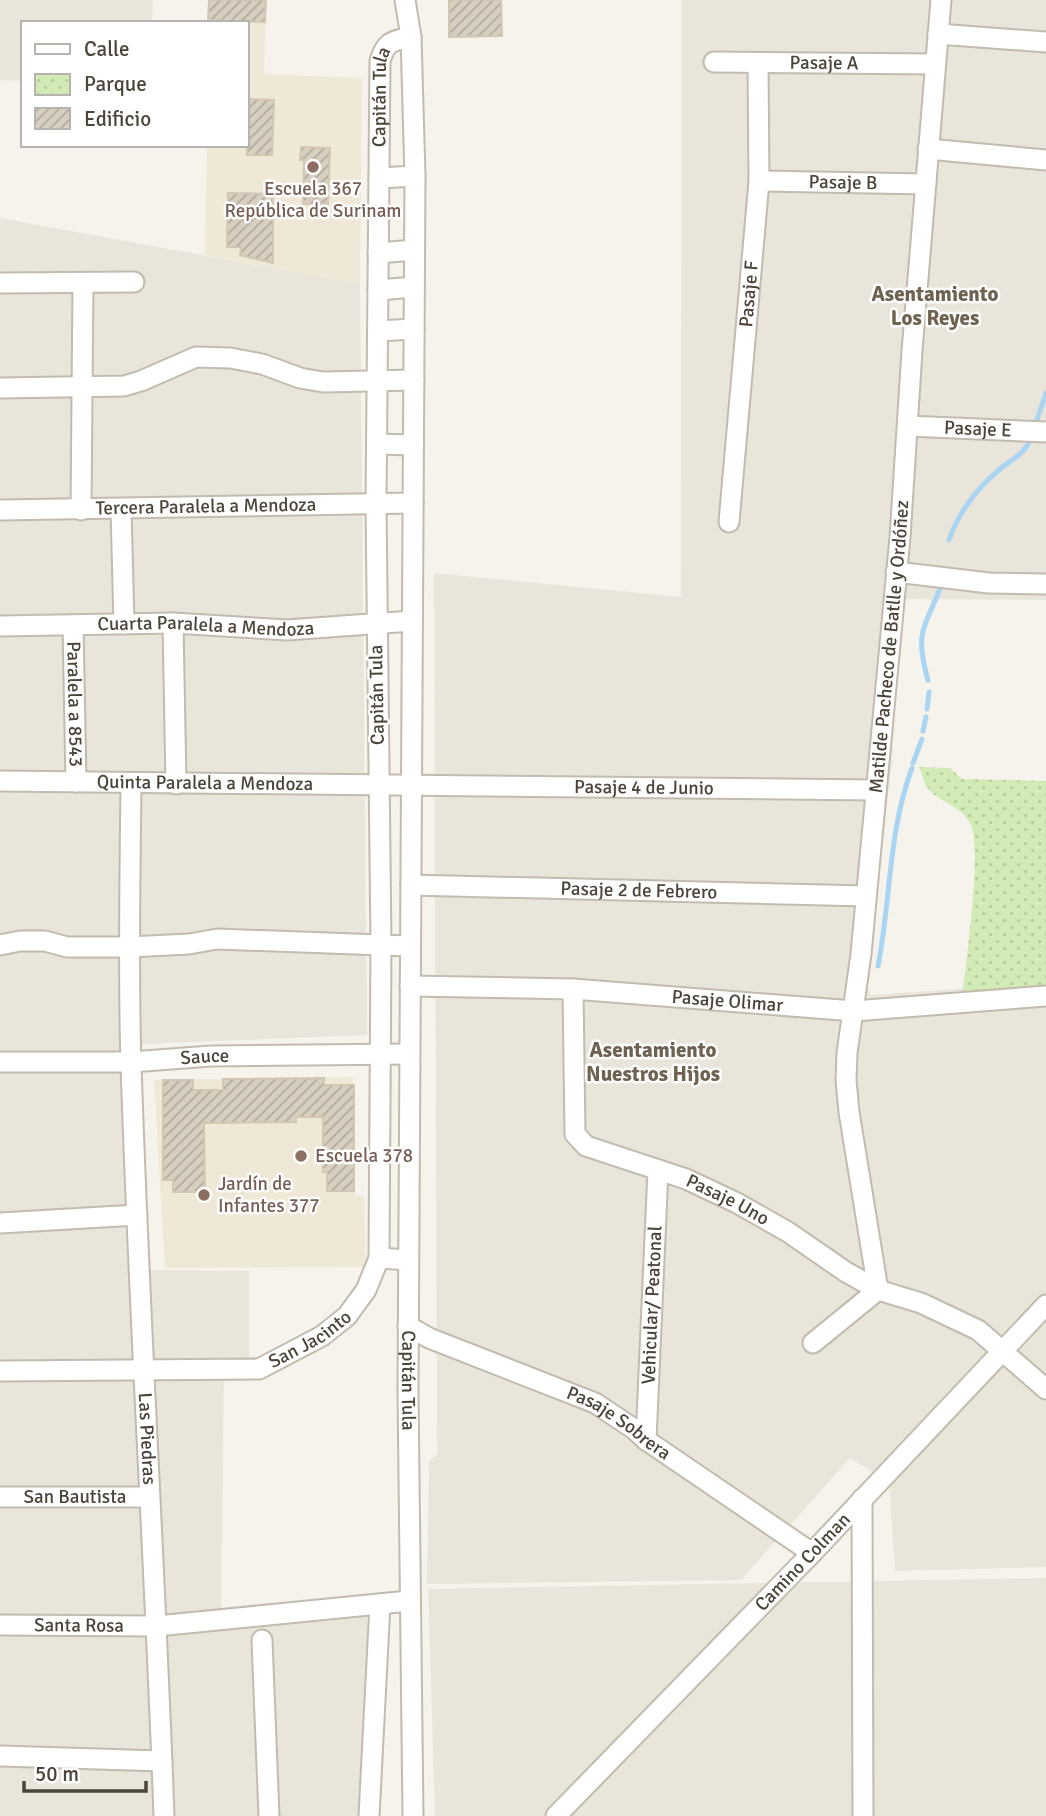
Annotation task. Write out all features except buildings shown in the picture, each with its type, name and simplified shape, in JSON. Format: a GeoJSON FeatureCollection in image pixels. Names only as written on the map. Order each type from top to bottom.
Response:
{"type":"FeatureCollection","features":[{"type":"Feature","properties":{"kind":"street","name":"Capitán Tula"},"geometry":{"type":"LineString","coordinates":[[405,0],[411,37],[415,176],[408,1260],[408,1601],[413,1816]]}},
{"type":"Feature","properties":{"kind":"street","name":"Matilde Pacheco de Batlle y Ordóñez"},"geometry":{"type":"LineString","coordinates":[[878,1290],[846,1080],[847,1053],[876,790],[941,0]]}},
{"type":"Feature","properties":{"kind":"street"},"geometry":{"type":"LineString","coordinates":[[938,34],[1046,42]]}},
{"type":"Feature","properties":{"kind":"street","name":"Capitán Tula"},"geometry":{"type":"LineString","coordinates":[[379,1258],[381,945],[376,503],[380,61],[384,49],[392,41],[411,37]]}},
{"type":"Feature","properties":{"kind":"street","name":"Pasaje A"},"geometry":{"type":"LineString","coordinates":[[714,62],[935,64]]}},
{"type":"Feature","properties":{"kind":"street","name":"Pasaje F"},"geometry":{"type":"LineString","coordinates":[[729,522],[759,181],[758,64]]}},
{"type":"Feature","properties":{"kind":"street"},"geometry":{"type":"LineString","coordinates":[[928,149],[1046,160]]}},
{"type":"Feature","properties":{"kind":"street","name":"Capitán Tula"},"geometry":{"type":"LineString","coordinates":[[379,178],[415,176]]}},
{"type":"Feature","properties":{"kind":"street","name":"Pasaje B"},"geometry":{"type":"LineString","coordinates":[[759,181],[926,184]]}},
{"type":"Feature","properties":{"kind":"street"},"geometry":{"type":"LineString","coordinates":[[378,253],[414,250]]}},
{"type":"Feature","properties":{"kind":"street"},"geometry":{"type":"LineString","coordinates":[[0,283],[134,282]]}},
{"type":"Feature","properties":{"kind":"street"},"geometry":{"type":"LineString","coordinates":[[81,510],[83,283]]}},
{"type":"Feature","properties":{"kind":"street"},"geometry":{"type":"LineString","coordinates":[[378,290],[414,288]]}},
{"type":"Feature","properties":{"kind":"street"},"geometry":{"type":"LineString","coordinates":[[378,331],[414,329]]}},
{"type":"Feature","properties":{"kind":"street"},"geometry":{"type":"LineString","coordinates":[[0,387],[124,386],[196,357],[230,358],[262,364],[300,378],[323,382],[414,380]]}},
{"type":"Feature","properties":{"kind":"street","name":"Pasaje E"},"geometry":{"type":"LineString","coordinates":[[908,426],[1046,432]]}},
{"type":"Feature","properties":{"kind":"street"},"geometry":{"type":"LineString","coordinates":[[377,444],[413,445]]}},
{"type":"Feature","properties":{"kind":"street","name":"Tercera Paralela a Mendoza"},"geometry":{"type":"LineString","coordinates":[[0,510],[413,503]]}},
{"type":"Feature","properties":{"kind":"street"},"geometry":{"type":"LineString","coordinates":[[121,509],[124,624]]}},
{"type":"Feature","properties":{"kind":"street"},"geometry":{"type":"LineString","coordinates":[[895,572],[989,583],[1046,583]]}},
{"type":"Feature","properties":{"kind":"street","name":"Cuarta Paralela a Mendoza"},"geometry":{"type":"LineString","coordinates":[[0,626],[173,623],[287,630],[412,621]]}},
{"type":"Feature","properties":{"kind":"street"},"geometry":{"type":"LineString","coordinates":[[173,623],[176,784]]}},
{"type":"Feature","properties":{"kind":"street","name":"Paralela a 8543"},"geometry":{"type":"LineString","coordinates":[[73,625],[76,782]]}},
{"type":"Feature","properties":{"kind":"street","name":"Quinta Paralela a Mendoza"},"geometry":{"type":"LineString","coordinates":[[0,781],[176,784],[411,783]]}},
{"type":"Feature","properties":{"kind":"street"},"geometry":{"type":"LineString","coordinates":[[131,783],[131,1062]]}},
{"type":"Feature","properties":{"kind":"street","name":"Pasaje 4 de Junio"},"geometry":{"type":"LineString","coordinates":[[411,783],[876,790]]}},
{"type":"Feature","properties":{"kind":"street","name":"Pasaje 2 de Febrero"},"geometry":{"type":"LineString","coordinates":[[411,885],[866,896]]}},
{"type":"Feature","properties":{"kind":"street"},"geometry":{"type":"LineString","coordinates":[[0,944],[33,941],[67,947],[129,947],[189,944],[217,939],[410,946]]}},
{"type":"Feature","properties":{"kind":"street","name":"Pasaje Olimar"},"geometry":{"type":"LineString","coordinates":[[410,986],[573,989],[853,1011],[1046,996]]}},
{"type":"Feature","properties":{"kind":"street","name":"Pasaje Uno"},"geometry":{"type":"LineString","coordinates":[[573,989],[575,1134],[586,1146],[686,1179],[737,1203],[788,1232],[846,1272],[878,1290],[921,1303],[978,1330],[1046,1389]]}},
{"type":"Feature","properties":{"kind":"street","name":"Sauce"},"geometry":{"type":"LineString","coordinates":[[0,1062],[131,1062],[211,1056],[410,1054]]}},
{"type":"Feature","properties":{"kind":"street","name":"Las Piedras"},"geometry":{"type":"LineString","coordinates":[[131,1062],[142,1372],[157,1626],[164,1816]]}},
{"type":"Feature","properties":{"kind":"street","name":"Vehicular/ Peatonal"},"geometry":{"type":"LineString","coordinates":[[646,1440],[658,1170]]}},
{"type":"Feature","properties":{"kind":"street"},"geometry":{"type":"LineString","coordinates":[[0,1223],[137,1215]]}},
{"type":"Feature","properties":{"kind":"street"},"geometry":{"type":"LineString","coordinates":[[379,1258],[408,1260]]}},
{"type":"Feature","properties":{"kind":"street","name":"San Jacinto"},"geometry":{"type":"LineString","coordinates":[[0,1371],[259,1369],[322,1336],[347,1316],[366,1290],[379,1258]]}},
{"type":"Feature","properties":{"kind":"street"},"geometry":{"type":"LineString","coordinates":[[813,1342],[878,1290]]}},
{"type":"Feature","properties":{"kind":"street","name":"Camino Colman"},"geometry":{"type":"LineString","coordinates":[[556,1816],[812,1553],[1046,1305]]}},
{"type":"Feature","properties":{"kind":"street","name":"Pasaje Sobrera"},"geometry":{"type":"LineString","coordinates":[[408,1326],[429,1338],[595,1403],[812,1553]]}},
{"type":"Feature","properties":{"kind":"street","name":"San Bautista"},"geometry":{"type":"LineString","coordinates":[[0,1497],[149,1497]]}},
{"type":"Feature","properties":{"kind":"street"},"geometry":{"type":"LineString","coordinates":[[862,1499],[863,1816]]}},
{"type":"Feature","properties":{"kind":"street","name":"Santa Rosa"},"geometry":{"type":"LineString","coordinates":[[0,1625],[157,1626],[408,1601]]}},
{"type":"Feature","properties":{"kind":"street"},"geometry":{"type":"LineString","coordinates":[[369,1816],[380,1604]]}},
{"type":"Feature","properties":{"kind":"street"},"geometry":{"type":"LineString","coordinates":[[262,1640],[269,1816]]}},
{"type":"Feature","properties":{"kind":"street"},"geometry":{"type":"LineString","coordinates":[[0,1756],[162,1761]]}},
{"type":"Feature","properties":{"kind":"shaded area"},"geometry":{"type":"Polygon","coordinates":[[[0,0],[153,0],[152,21],[21,21],[21,81],[0,80],[0,0]]]}},
{"type":"Feature","properties":{"kind":"shaded area"},"geometry":{"type":"Polygon","coordinates":[[[209,0],[266,0],[264,74],[362,78],[360,284],[205,255],[207,147],[248,147],[248,21],[208,21],[209,0]]]}},
{"type":"Feature","properties":{"kind":"shaded area","name":"Asentamiento Nuestros Hijos"},"geometry":{"type":"Polygon","coordinates":[[[682,0],[1046,0],[1046,600],[901,599],[892,762],[866,985],[871,995],[1046,983],[1046,1567],[895,1571],[889,1482],[850,1458],[741,1580],[427,1584],[429,1461],[437,1454],[434,573],[681,597],[682,0]]]}},
{"type":"Feature","properties":{"kind":"shaded area"},"geometry":{"type":"Polygon","coordinates":[[[0,218],[360,284],[367,1035],[119,1045],[128,1270],[249,1271],[249,1358],[224,1360],[221,1621],[367,1616],[373,1816],[0,1816],[0,218]]]}},
{"type":"Feature","properties":{"kind":"shaded area"},"geometry":{"type":"Polygon","coordinates":[[[353,1077],[355,1195],[364,1196],[366,1267],[165,1268],[154,1080],[353,1077]]]}},
{"type":"Feature","properties":{"kind":"shaded area"},"geometry":{"type":"Polygon","coordinates":[[[1046,1578],[1046,1816],[435,1816],[428,1589],[1046,1578]]]}},
{"type":"Feature","properties":{"kind":"green space"},"geometry":{"type":"Polygon","coordinates":[[[919,767],[950,768],[962,779],[1046,781],[1046,988],[963,992],[974,881],[974,838],[968,819],[930,791],[919,767]]]}},
{"type":"Feature","properties":{"kind":"waterway"},"geometry":{"type":"LineString","coordinates":[[1035,426],[1046,393]]}},
{"type":"Feature","properties":{"kind":"waterway"},"geometry":{"type":"LineString","coordinates":[[949,540],[963,510],[976,492],[1022,452],[1031,438]]}},
{"type":"Feature","properties":{"kind":"waterway"},"geometry":{"type":"LineString","coordinates":[[928,680],[922,652],[923,633],[940,589]]}},
{"type":"Feature","properties":{"kind":"waterway"},"geometry":{"type":"LineString","coordinates":[[927,709],[929,692]]}},
{"type":"Feature","properties":{"kind":"waterway"},"geometry":{"type":"LineString","coordinates":[[923,731],[926,717]]}},
{"type":"Feature","properties":{"kind":"waterway"},"geometry":{"type":"LineString","coordinates":[[913,763],[922,739]]}},
{"type":"Feature","properties":{"kind":"waterway"},"geometry":{"type":"LineString","coordinates":[[878,966],[898,817],[912,768]]}},
{"type":"Feature","properties":{"kind":"place","name":"Escuela 367 República de Surinam"},"geometry":{"type":"Point","coordinates":[313,167]}},
{"type":"Feature","properties":{"kind":"place","name":"Escuela 378"},"geometry":{"type":"Point","coordinates":[301,1156]}},
{"type":"Feature","properties":{"kind":"place","name":"Jardín de Infantes 377"},"geometry":{"type":"Point","coordinates":[204,1195]}},
{"type":"Feature","properties":{"kind":"district","name":"Asentamiento Los Reyes"},"geometry":{"type":"Point","coordinates":[935,306]}},
{"type":"Feature","properties":{"kind":"district","name":"Asentamiento Nuestros Hijos"},"geometry":{"type":"Point","coordinates":[653,1062]}}]}
